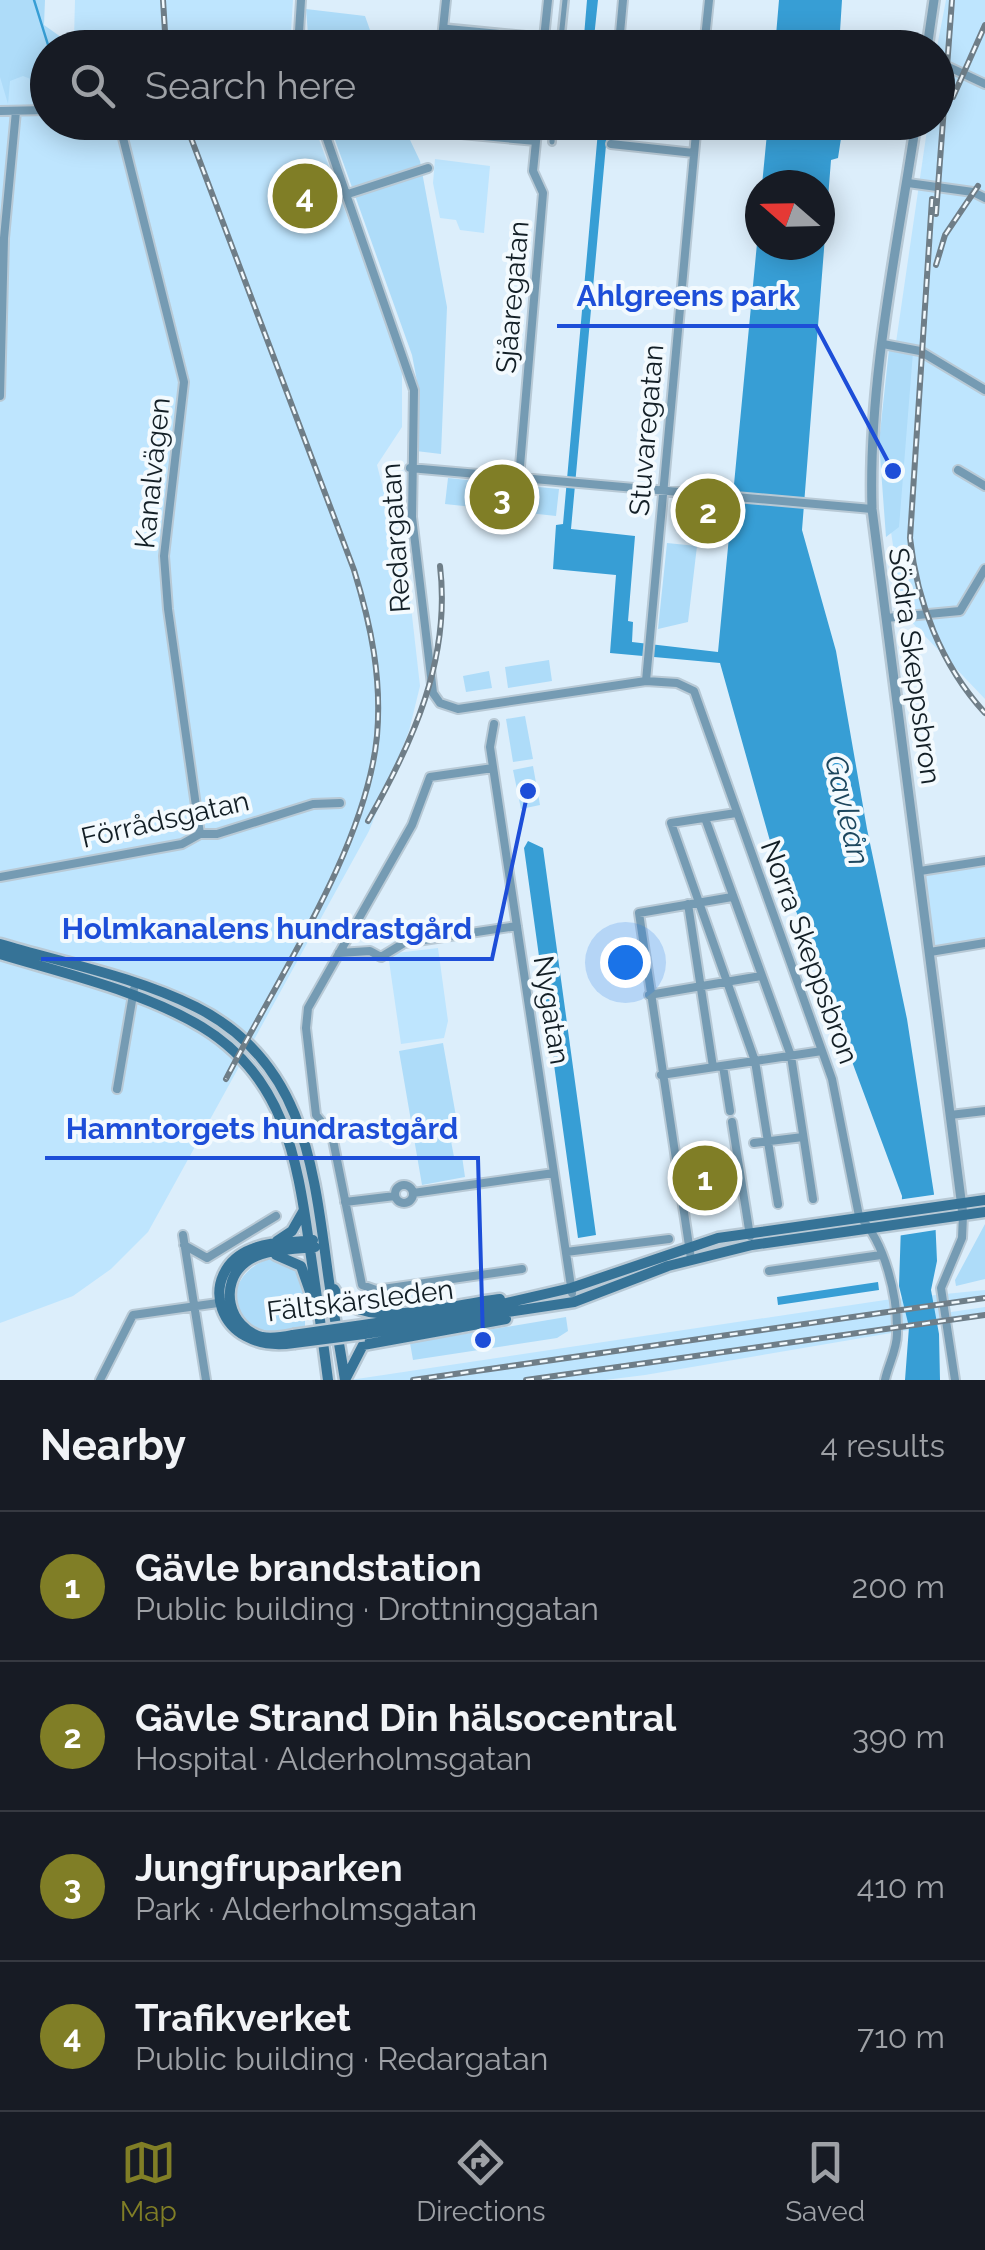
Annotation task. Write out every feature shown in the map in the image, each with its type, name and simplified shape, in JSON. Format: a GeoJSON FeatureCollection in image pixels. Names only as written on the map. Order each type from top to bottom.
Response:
{"type":"FeatureCollection","features":[{"type":"Feature","properties":{"kind":"main road"},"geometry":{"type":"LineString","coordinates":[[0,944],[215,1018],[264,1062],[301,1124],[346,1380]]}},
{"type":"Feature","properties":{"kind":"main road"},"geometry":{"type":"LineString","coordinates":[[0,954],[134,991],[200,1026],[245,1060],[280,1111],[292,1141],[328,1380]]}},
{"type":"Feature","properties":{"kind":"main road","name":"Fältskärsleden"},"geometry":{"type":"LineString","coordinates":[[363,1330],[571,1288],[687,1246],[750,1232],[985,1200]]}},
{"type":"Feature","properties":{"kind":"main road"},"geometry":{"type":"LineString","coordinates":[[304,1209],[292,1231],[271,1249],[300,1266],[320,1320]]}},
{"type":"Feature","properties":{"kind":"main road","name":"Fältskärsleden"},"geometry":{"type":"LineString","coordinates":[[324,1242],[271,1249],[237,1270],[225,1301],[246,1330],[260,1336],[294,1339],[536,1310],[574,1302],[691,1259],[752,1246],[985,1212]]}},
{"type":"Feature","properties":{"kind":"main road"},"geometry":{"type":"LineString","coordinates":[[327,1269],[344,1304],[368,1315],[538,1295]]}},
{"type":"Feature","properties":{"kind":"main road"},"geometry":{"type":"LineString","coordinates":[[346,1380],[363,1345],[486,1325],[536,1310]]}},
{"type":"Feature","properties":{"kind":"street"},"geometry":{"type":"LineString","coordinates":[[299,30],[301,0]]}},
{"type":"Feature","properties":{"kind":"street"},"geometry":{"type":"LineString","coordinates":[[446,0],[443,28],[465,30]]}},
{"type":"Feature","properties":{"kind":"street"},"geometry":{"type":"LineString","coordinates":[[545,30],[548,0]]}},
{"type":"Feature","properties":{"kind":"street"},"geometry":{"type":"LineString","coordinates":[[562,30],[565,0]]}},
{"type":"Feature","properties":{"kind":"street"},"geometry":{"type":"LineString","coordinates":[[620,30],[623,0]]}},
{"type":"Feature","properties":{"kind":"street"},"geometry":{"type":"LineString","coordinates":[[706,30],[709,0]]}},
{"type":"Feature","properties":{"kind":"street"},"geometry":{"type":"LineString","coordinates":[[930,30],[934,0]]}},
{"type":"Feature","properties":{"kind":"street"},"geometry":{"type":"LineString","coordinates":[[955,70],[985,84]]}},
{"type":"Feature","properties":{"kind":"street"},"geometry":{"type":"LineString","coordinates":[[0,111],[30,111]]}},
{"type":"Feature","properties":{"kind":"street"},"geometry":{"type":"LineString","coordinates":[[0,396],[4,238],[16,111]]}},
{"type":"Feature","properties":{"kind":"street","name":"Kanalvägen"},"geometry":{"type":"LineString","coordinates":[[124,140],[184,382],[164,556],[200,834]]}},
{"type":"Feature","properties":{"kind":"street","name":"Redargatan"},"geometry":{"type":"LineString","coordinates":[[328,140],[414,390],[410,468],[430,680],[440,703],[468,708],[646,681],[677,682],[694,692]]}},
{"type":"Feature","properties":{"kind":"street"},"geometry":{"type":"LineString","coordinates":[[525,140],[536,141]]}},
{"type":"Feature","properties":{"kind":"street","name":"Stuvaregatan"},"geometry":{"type":"LineString","coordinates":[[646,681],[695,140]]}},
{"type":"Feature","properties":{"kind":"street","name":"Södra Skeppsbron"},"geometry":{"type":"LineString","coordinates":[[914,140],[872,441],[872,509],[963,1215]]}},
{"type":"Feature","properties":{"kind":"street","name":"Sjåaregatan"},"geometry":{"type":"LineString","coordinates":[[519,478],[543,193],[533,171],[536,141]]}},
{"type":"Feature","properties":{"kind":"street"},"geometry":{"type":"LineString","coordinates":[[611,144],[694,153]]}},
{"type":"Feature","properties":{"kind":"street"},"geometry":{"type":"LineString","coordinates":[[348,194],[428,168]]}},
{"type":"Feature","properties":{"kind":"street"},"geometry":{"type":"LineString","coordinates":[[908,182],[974,192],[985,198]]}},
{"type":"Feature","properties":{"kind":"street"},"geometry":{"type":"LineString","coordinates":[[883,344],[920,351],[985,390]]}},
{"type":"Feature","properties":{"kind":"street"},"geometry":{"type":"LineString","coordinates":[[410,468],[872,509]]}},
{"type":"Feature","properties":{"kind":"street"},"geometry":{"type":"LineString","coordinates":[[958,470],[985,486]]}},
{"type":"Feature","properties":{"kind":"street"},"geometry":{"type":"LineString","coordinates":[[886,618],[960,611],[985,569]]}},
{"type":"Feature","properties":{"kind":"street","name":"Norra Skeppsbron"},"geometry":{"type":"LineString","coordinates":[[694,692],[822,1051],[859,1216]]}},
{"type":"Feature","properties":{"kind":"street","name":"Nygatan"},"geometry":{"type":"LineString","coordinates":[[494,724],[493,768],[574,1302]]}},
{"type":"Feature","properties":{"kind":"street"},"geometry":{"type":"LineString","coordinates":[[493,768],[430,777],[412,825],[308,1008],[306,1028],[316,1115],[332,1135],[358,1280],[367,1288],[522,1269]]}},
{"type":"Feature","properties":{"kind":"street","name":"Förrådsgatan"},"geometry":{"type":"LineString","coordinates":[[0,878],[182,844],[200,834],[217,834],[313,804],[340,803]]}},
{"type":"Feature","properties":{"kind":"street"},"geometry":{"type":"LineString","coordinates":[[736,813],[671,823],[730,981],[755,1061],[778,1204]]}},
{"type":"Feature","properties":{"kind":"street"},"geometry":{"type":"LineString","coordinates":[[705,818],[791,1056],[814,1199]]}},
{"type":"Feature","properties":{"kind":"street"},"geometry":{"type":"LineString","coordinates":[[920,871],[985,861]]}},
{"type":"Feature","properties":{"kind":"street"},"geometry":{"type":"LineString","coordinates":[[691,1259],[639,914],[732,896]]}},
{"type":"Feature","properties":{"kind":"street"},"geometry":{"type":"LineString","coordinates":[[688,904],[730,1111]]}},
{"type":"Feature","properties":{"kind":"street"},"geometry":{"type":"LineString","coordinates":[[339,953],[370,951],[381,957],[404,943],[517,926]]}},
{"type":"Feature","properties":{"kind":"street"},"geometry":{"type":"LineString","coordinates":[[930,952],[985,942]]}},
{"type":"Feature","properties":{"kind":"street"},"geometry":{"type":"LineString","coordinates":[[649,994],[761,976]]}},
{"type":"Feature","properties":{"kind":"street"},"geometry":{"type":"LineString","coordinates":[[117,1089],[134,991]]}},
{"type":"Feature","properties":{"kind":"street"},"geometry":{"type":"LineString","coordinates":[[661,1075],[822,1051]]}},
{"type":"Feature","properties":{"kind":"street"},"geometry":{"type":"LineString","coordinates":[[950,1115],[985,1111]]}},
{"type":"Feature","properties":{"kind":"street"},"geometry":{"type":"LineString","coordinates":[[732,1122],[752,1246]]}},
{"type":"Feature","properties":{"kind":"street"},"geometry":{"type":"LineString","coordinates":[[754,1143],[804,1137]]}},
{"type":"Feature","properties":{"kind":"street"},"geometry":{"type":"LineString","coordinates":[[345,1202],[396,1196],[406,1202],[413,1193],[554,1173]]}},
{"type":"Feature","properties":{"kind":"street"},"geometry":{"type":"LineString","coordinates":[[955,1380],[941,1288],[962,1238],[963,1215]]}},
{"type":"Feature","properties":{"kind":"street"},"geometry":{"type":"LineString","coordinates":[[188,1268],[276,1216]]}},
{"type":"Feature","properties":{"kind":"street"},"geometry":{"type":"LineString","coordinates":[[859,1216],[871,1229],[881,1255],[898,1334],[885,1380]]}},
{"type":"Feature","properties":{"kind":"street"},"geometry":{"type":"LineString","coordinates":[[566,1252],[668,1239]]}},
{"type":"Feature","properties":{"kind":"street"},"geometry":{"type":"LineString","coordinates":[[206,1380],[184,1240],[207,1258]]}},
{"type":"Feature","properties":{"kind":"street"},"geometry":{"type":"LineString","coordinates":[[768,1271],[881,1255]]}},
{"type":"Feature","properties":{"kind":"street"},"geometry":{"type":"LineString","coordinates":[[100,1380],[133,1315],[225,1301]]}},
{"type":"Feature","properties":{"kind":"shaded area"},"geometry":{"type":"Polygon","coordinates":[[[0,0],[45,0],[44,25],[51,30],[30,30],[30,79],[23,76],[10,81],[8,104],[0,77],[0,0]]]}},
{"type":"Feature","properties":{"kind":"shaded area"},"geometry":{"type":"Polygon","coordinates":[[[75,0],[293,0],[291,30],[74,30],[75,0]]]}},
{"type":"Feature","properties":{"kind":"shaded area"},"geometry":{"type":"Polygon","coordinates":[[[946,0],[985,0],[985,699],[903,613],[890,525],[893,363],[926,140],[955,140],[955,30],[940,30],[946,0]]]}},
{"type":"Feature","properties":{"kind":"shaded area"},"geometry":{"type":"Polygon","coordinates":[[[306,9],[365,16],[370,30],[308,30],[306,9]]]}},
{"type":"Feature","properties":{"kind":"shaded area"},"geometry":{"type":"Polygon","coordinates":[[[0,51],[30,54],[30,140],[319,140],[402,366],[402,427],[377,465],[409,589],[420,686],[409,731],[369,831],[148,1232],[111,1269],[73,1296],[0,1323],[0,51]]]}},
{"type":"Feature","properties":{"kind":"shaded area"},"geometry":{"type":"Polygon","coordinates":[[[335,140],[410,140],[420,161],[447,307],[441,454],[416,451],[419,392],[412,355],[335,140]]]}},
{"type":"Feature","properties":{"kind":"shaded area"},"geometry":{"type":"Polygon","coordinates":[[[435,159],[490,166],[484,233],[460,230],[456,220],[440,218],[433,183],[435,159]]]}},
{"type":"Feature","properties":{"kind":"shaded area"},"geometry":{"type":"Polygon","coordinates":[[[889,349],[913,352],[899,527],[886,537],[879,442],[889,349]]]}},
{"type":"Feature","properties":{"kind":"shaded area"},"geometry":{"type":"Polygon","coordinates":[[[448,478],[559,489],[556,516],[445,504],[448,478]]]}},
{"type":"Feature","properties":{"kind":"shaded area"},"geometry":{"type":"Polygon","coordinates":[[[667,543],[697,546],[688,622],[658,629],[667,543]]]}},
{"type":"Feature","properties":{"kind":"shaded area"},"geometry":{"type":"Polygon","coordinates":[[[549,660],[552,681],[508,688],[505,667],[549,660]]]}},
{"type":"Feature","properties":{"kind":"shaded area"},"geometry":{"type":"Polygon","coordinates":[[[489,671],[492,688],[466,692],[463,676],[489,671]]]}},
{"type":"Feature","properties":{"kind":"shaded area"},"geometry":{"type":"Polygon","coordinates":[[[525,716],[533,759],[513,762],[506,719],[525,716]]]}},
{"type":"Feature","properties":{"kind":"shaded area"},"geometry":{"type":"Polygon","coordinates":[[[533,766],[540,805],[521,809],[513,770],[533,766]]]}},
{"type":"Feature","properties":{"kind":"shaded area"},"geometry":{"type":"Polygon","coordinates":[[[985,863],[985,941],[932,949],[922,873],[985,863]]]}},
{"type":"Feature","properties":{"kind":"shaded area"},"geometry":{"type":"Polygon","coordinates":[[[438,948],[448,1021],[444,1038],[401,1044],[388,954],[438,948]]]}},
{"type":"Feature","properties":{"kind":"shaded area"},"geometry":{"type":"Polygon","coordinates":[[[443,1043],[460,1139],[451,1141],[454,1157],[462,1156],[465,1177],[422,1185],[399,1051],[443,1043]]]}},
{"type":"Feature","properties":{"kind":"shaded area"},"geometry":{"type":"Polygon","coordinates":[[[985,1224],[985,1279],[956,1286],[955,1280],[985,1224]]]}},
{"type":"Feature","properties":{"kind":"shaded area"},"geometry":{"type":"Polygon","coordinates":[[[274,1258],[294,1267],[305,1293],[305,1329],[266,1333],[251,1327],[236,1307],[235,1295],[247,1272],[274,1258]]]}},
{"type":"Feature","properties":{"kind":"shaded area"},"geometry":{"type":"Polygon","coordinates":[[[985,1290],[985,1300],[950,1306],[951,1312],[985,1307],[985,1317],[645,1375],[605,1380],[350,1380],[885,1300],[985,1290]]]}},
{"type":"Feature","properties":{"kind":"shaded area"},"geometry":{"type":"Polygon","coordinates":[[[566,1317],[568,1331],[557,1338],[413,1360],[410,1343],[566,1317]]]}},
{"type":"Feature","properties":{"kind":"water"},"geometry":{"type":"Polygon","coordinates":[[[587,0],[598,0],[595,30],[584,30],[587,0]]]}},
{"type":"Feature","properties":{"kind":"water"},"geometry":{"type":"Polygon","coordinates":[[[779,0],[842,0],[840,30],[776,30],[779,0]]]}},
{"type":"Feature","properties":{"kind":"water","name":"Gavleån"},"geometry":{"type":"Polygon","coordinates":[[[597,140],[606,140],[571,529],[635,536],[628,621],[633,622],[632,642],[718,652],[755,260],[823,260],[802,530],[836,651],[867,829],[907,1019],[934,1194],[937,1261],[931,1290],[939,1334],[940,1380],[905,1380],[909,1327],[899,1286],[902,1196],[770,841],[720,663],[610,653],[616,575],[553,569],[556,525],[563,524],[597,140]]]}},
{"type":"Feature","properties":{"kind":"water"},"geometry":{"type":"Polygon","coordinates":[[[766,140],[841,140],[838,158],[831,160],[830,170],[763,170],[766,140]]]}},
{"type":"Feature","properties":{"kind":"water"},"geometry":{"type":"Polygon","coordinates":[[[528,841],[543,848],[596,1235],[578,1238],[524,848],[528,841]]]}},
{"type":"Feature","properties":{"kind":"water"},"geometry":{"type":"Polygon","coordinates":[[[878,1282],[879,1290],[778,1305],[777,1297],[878,1282]]]}},
{"type":"Feature","properties":{"kind":"pier"},"geometry":{"type":"Polygon","coordinates":[[[939,1194],[942,1229],[897,1236],[897,1200],[939,1194]]]}},
{"type":"Feature","properties":{"kind":"waterway"},"geometry":{"type":"LineString","coordinates":[[34,0],[43,30]]}},
{"type":"Feature","properties":{"kind":"railway"},"geometry":{"type":"LineString","coordinates":[[163,0],[165,30]]}},
{"type":"Feature","properties":{"kind":"railway"},"geometry":{"type":"LineString","coordinates":[[950,30],[952,0]]}},
{"type":"Feature","properties":{"kind":"railway"},"geometry":{"type":"LineString","coordinates":[[955,92],[985,25]]}},
{"type":"Feature","properties":{"kind":"railway"},"geometry":{"type":"LineString","coordinates":[[192,140],[354,570],[370,631],[378,693],[377,736],[356,823],[316,912],[226,1079]]}},
{"type":"Feature","properties":{"kind":"railway"},"geometry":{"type":"LineString","coordinates":[[936,214],[942,140]]}},
{"type":"Feature","properties":{"kind":"railway"},"geometry":{"type":"LineString","coordinates":[[936,265],[945,235],[978,186]]}},
{"type":"Feature","properties":{"kind":"railway"},"geometry":{"type":"LineString","coordinates":[[932,199],[910,538],[918,586],[934,632],[956,674],[985,713]]}},
{"type":"Feature","properties":{"kind":"railway"},"geometry":{"type":"LineString","coordinates":[[368,821],[400,761],[425,699],[440,634],[440,566]]}},
{"type":"Feature","properties":{"kind":"railway"},"geometry":{"type":"LineString","coordinates":[[413,1380],[985,1298]]}},
{"type":"Feature","properties":{"kind":"railway"},"geometry":{"type":"LineString","coordinates":[[526,1380],[985,1315]]}},
{"type":"Feature","properties":{"kind":"place","name":"Trafikverket"},"geometry":{"type":"Point","coordinates":[305,196]}},
{"type":"Feature","properties":{"kind":"place","name":"Ahlgreens park"},"geometry":{"type":"Point","coordinates":[893,471]}},
{"type":"Feature","properties":{"kind":"place","name":"Jungfruparken"},"geometry":{"type":"Point","coordinates":[502,497]}},
{"type":"Feature","properties":{"kind":"place","name":"Gävle Strand Din hälsocentral"},"geometry":{"type":"Point","coordinates":[708,511]}},
{"type":"Feature","properties":{"kind":"place","name":"Holmkanalens hundrastgård"},"geometry":{"type":"Point","coordinates":[528,791]}},
{"type":"Feature","properties":{"kind":"place","name":"Gävle brandstation"},"geometry":{"type":"Point","coordinates":[705,1178]}},
{"type":"Feature","properties":{"kind":"place","name":"Hamntorgets hundrastgård"},"geometry":{"type":"Point","coordinates":[483,1340]}}]}
